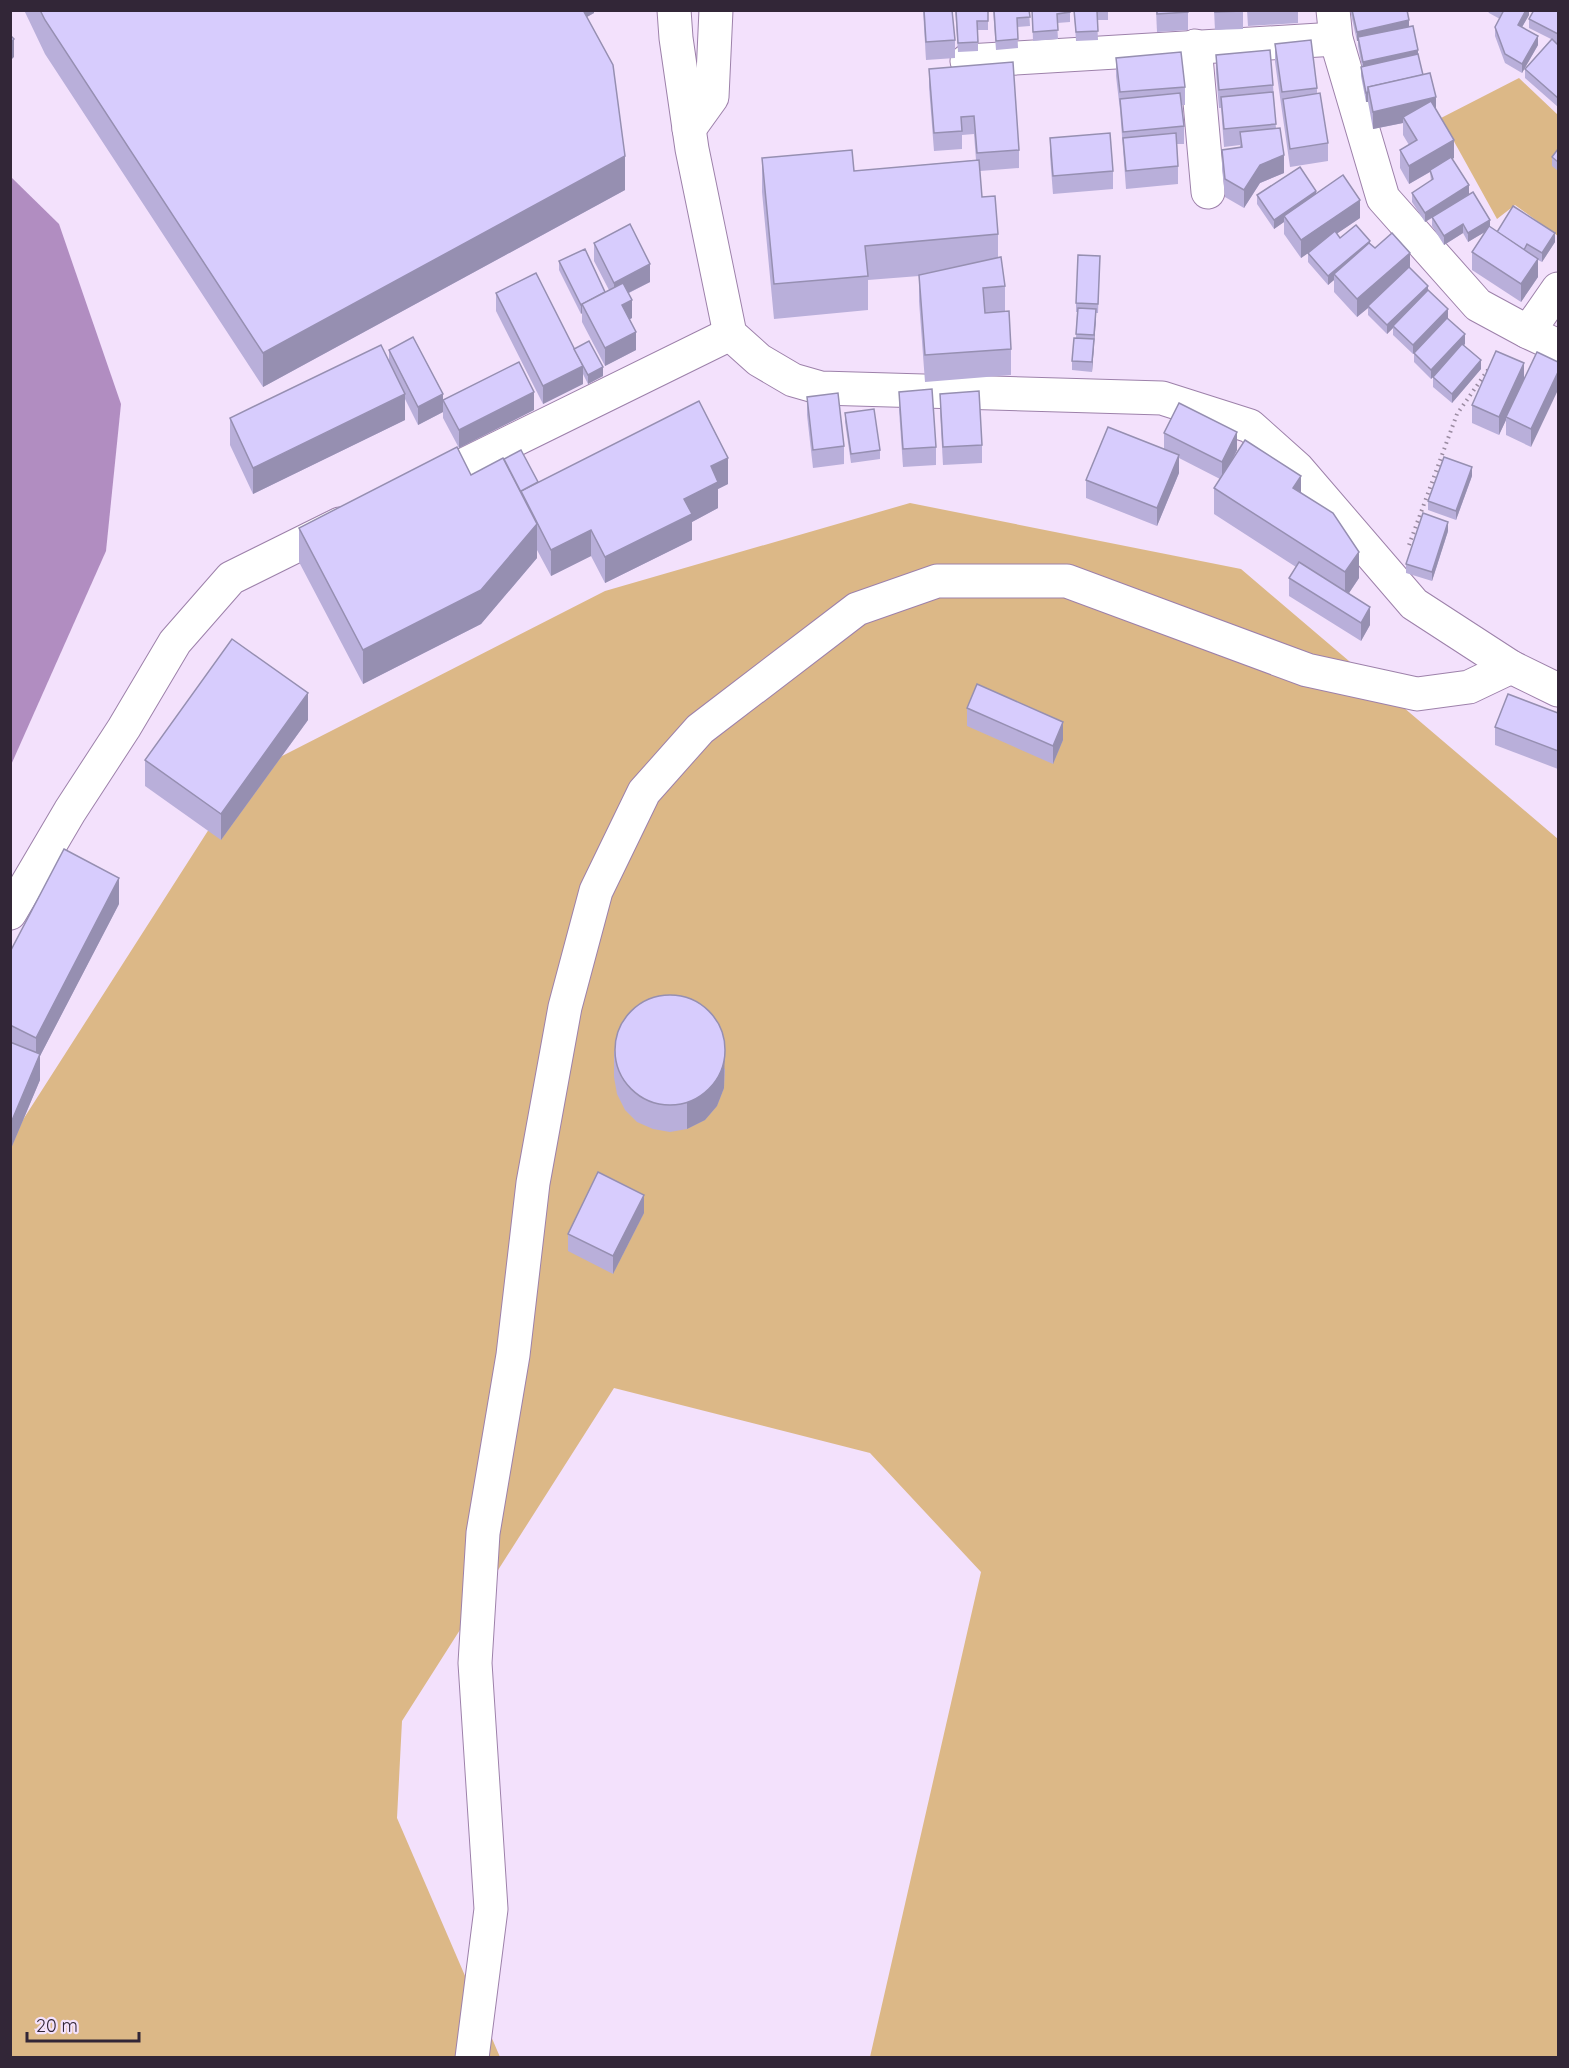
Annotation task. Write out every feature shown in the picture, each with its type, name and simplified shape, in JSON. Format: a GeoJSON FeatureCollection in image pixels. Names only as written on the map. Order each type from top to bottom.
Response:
{"type":"FeatureCollection","features":[{"type":"Feature","properties":{"kind":"street"},"geometry":{"type":"LineString","coordinates":[[674,10],[689,129],[730,334],[759,360],[793,380],[821,388],[1162,398],[1250,426],[1297,468],[1414,604],[1511,667],[1558,690]]}},
{"type":"Feature","properties":{"kind":"street"},"geometry":{"type":"LineString","coordinates":[[689,129],[712,97],[716,10]]}},
{"type":"Feature","properties":{"kind":"street"},"geometry":{"type":"LineString","coordinates":[[967,61],[1195,46],[1335,25],[1383,198],[1478,305],[1558,346]]}},
{"type":"Feature","properties":{"kind":"street"},"geometry":{"type":"LineString","coordinates":[[1195,46],[1208,192]]}},
{"type":"Feature","properties":{"kind":"street"},"geometry":{"type":"LineString","coordinates":[[1528,332],[1558,289]]}},
{"type":"Feature","properties":{"kind":"street"},"geometry":{"type":"LineString","coordinates":[[398,497],[730,334]]}},
{"type":"Feature","properties":{"kind":"street"},"geometry":{"type":"LineString","coordinates":[[10,913],[175,642],[231,578],[366,512]]}},
{"type":"Feature","properties":{"kind":"street"},"geometry":{"type":"LineString","coordinates":[[472,2058],[491,1908],[475,1663],[483,1533],[513,1355],[533,1183],[565,1007],[596,891],[644,792],[700,729],[857,609],[937,581],[1067,581],[1307,670],[1417,694],[1470,687],[1511,667]]}},
{"type":"Feature","properties":{"kind":"path"},"geometry":{"type":"LineString","coordinates":[[1396,582],[1457,414],[1501,350],[1528,332]]}},
{"type":"Feature","properties":{"kind":"shaded area"},"geometry":{"type":"Polygon","coordinates":[[[1519,78],[1558,115],[1558,236],[1515,205],[1497,219],[1441,118],[1519,78]]]}},
{"type":"Feature","properties":{"kind":"shaded area"},"geometry":{"type":"Polygon","coordinates":[[[11,177],[59,224],[121,404],[106,551],[11,765],[11,177]]]}},
{"type":"Feature","properties":{"kind":"shaded area"},"geometry":{"type":"Polygon","coordinates":[[[910,503],[1241,569],[1558,839],[1558,2057],[870,2057],[981,1572],[870,1453],[614,1388],[402,1721],[397,1818],[500,2057],[11,2057],[10,1140],[243,776],[605,591],[910,503]]]}},
{"type":"Feature","properties":{"kind":"building"},"geometry":{"type":"Polygon","coordinates":[[[40,10],[583,10],[613,65],[625,156],[263,353],[40,10]]]}},
{"type":"Feature","properties":{"kind":"building"},"geometry":{"type":"Polygon","coordinates":[[[924,10],[952,10],[955,40],[926,42],[924,10]]]}},
{"type":"Feature","properties":{"kind":"building"},"geometry":{"type":"Polygon","coordinates":[[[956,10],[988,10],[988,21],[977,21],[978,42],[958,43],[956,10]]]}},
{"type":"Feature","properties":{"kind":"building"},"geometry":{"type":"Polygon","coordinates":[[[994,10],[1029,10],[1030,17],[1017,18],[1018,39],[996,41],[994,10]]]}},
{"type":"Feature","properties":{"kind":"building"},"geometry":{"type":"Polygon","coordinates":[[[1032,10],[1070,10],[1070,12],[1057,14],[1058,30],[1033,32],[1032,10]]]}},
{"type":"Feature","properties":{"kind":"building"},"geometry":{"type":"Polygon","coordinates":[[[1074,10],[1108,11],[1097,11],[1098,31],[1076,32],[1074,10]]]}},
{"type":"Feature","properties":{"kind":"building"},"geometry":{"type":"Polygon","coordinates":[[[1157,10],[1188,10],[1188,12],[1157,14],[1157,10]]]}},
{"type":"Feature","properties":{"kind":"building"},"geometry":{"type":"Polygon","coordinates":[[[1215,10],[1243,10],[1243,11],[1215,12],[1215,10]]]}},
{"type":"Feature","properties":{"kind":"building"},"geometry":{"type":"Polygon","coordinates":[[[1352,10],[1407,10],[1409,20],[1357,32],[1352,10]]]}},
{"type":"Feature","properties":{"kind":"building"},"geometry":{"type":"Polygon","coordinates":[[[1504,10],[1526,10],[1518,25],[1538,36],[1522,64],[1505,54],[1495,27],[1504,10]]]}},
{"type":"Feature","properties":{"kind":"building"},"geometry":{"type":"Polygon","coordinates":[[[1534,10],[1558,10],[1558,34],[1529,19],[1534,10]]]}},
{"type":"Feature","properties":{"kind":"building"},"geometry":{"type":"Polygon","coordinates":[[[1413,26],[1418,50],[1363,62],[1358,37],[1413,26]]]}},
{"type":"Feature","properties":{"kind":"building"},"geometry":{"type":"Polygon","coordinates":[[[1552,39],[1558,45],[1558,98],[1525,69],[1552,39]]]}},
{"type":"Feature","properties":{"kind":"building"},"geometry":{"type":"Polygon","coordinates":[[[1311,40],[1317,88],[1282,92],[1275,44],[1311,40]]]}},
{"type":"Feature","properties":{"kind":"building"},"geometry":{"type":"Polygon","coordinates":[[[1270,50],[1273,85],[1219,90],[1216,55],[1270,50]]]}},
{"type":"Feature","properties":{"kind":"building"},"geometry":{"type":"Polygon","coordinates":[[[1181,52],[1185,87],[1120,92],[1116,58],[1181,52]]]}},
{"type":"Feature","properties":{"kind":"building"},"geometry":{"type":"Polygon","coordinates":[[[1418,54],[1423,75],[1368,87],[1366,93],[1361,67],[1418,54]]]}},
{"type":"Feature","properties":{"kind":"building"},"geometry":{"type":"Polygon","coordinates":[[[1013,62],[1019,150],[977,153],[974,116],[961,117],[962,131],[934,133],[929,69],[1013,62]]]}},
{"type":"Feature","properties":{"kind":"building"},"geometry":{"type":"Polygon","coordinates":[[[1430,73],[1436,97],[1373,112],[1368,87],[1430,73]]]}},
{"type":"Feature","properties":{"kind":"building"},"geometry":{"type":"Polygon","coordinates":[[[1273,92],[1276,124],[1224,129],[1221,97],[1273,92]]]}},
{"type":"Feature","properties":{"kind":"building"},"geometry":{"type":"Polygon","coordinates":[[[1180,93],[1184,126],[1123,132],[1120,99],[1180,93]]]}},
{"type":"Feature","properties":{"kind":"building"},"geometry":{"type":"Polygon","coordinates":[[[1320,93],[1328,143],[1290,149],[1283,99],[1320,93]]]}},
{"type":"Feature","properties":{"kind":"building"},"geometry":{"type":"Polygon","coordinates":[[[1431,101],[1454,140],[1409,166],[1400,150],[1417,140],[1403,117],[1431,101]]]}},
{"type":"Feature","properties":{"kind":"building"},"geometry":{"type":"Polygon","coordinates":[[[1280,128],[1284,155],[1260,165],[1244,190],[1225,179],[1222,150],[1242,147],[1240,132],[1280,128]]]}},
{"type":"Feature","properties":{"kind":"building"},"geometry":{"type":"Polygon","coordinates":[[[1110,133],[1113,171],[1053,176],[1050,138],[1110,133]]]}},
{"type":"Feature","properties":{"kind":"building"},"geometry":{"type":"Polygon","coordinates":[[[1176,133],[1178,166],[1126,171],[1123,138],[1176,133]]]}},
{"type":"Feature","properties":{"kind":"building"},"geometry":{"type":"Polygon","coordinates":[[[1558,149],[1558,162],[1552,157],[1558,149]]]}},
{"type":"Feature","properties":{"kind":"building"},"geometry":{"type":"Polygon","coordinates":[[[852,150],[854,171],[979,160],[982,197],[995,196],[998,234],[865,246],[868,276],[774,284],[762,158],[852,150]]]}},
{"type":"Feature","properties":{"kind":"building"},"geometry":{"type":"Polygon","coordinates":[[[1451,157],[1469,185],[1425,213],[1412,193],[1433,179],[1430,170],[1451,157]]]}},
{"type":"Feature","properties":{"kind":"building"},"geometry":{"type":"Polygon","coordinates":[[[1300,167],[1316,191],[1274,220],[1257,195],[1300,167]]]}},
{"type":"Feature","properties":{"kind":"building"},"geometry":{"type":"Polygon","coordinates":[[[1343,175],[1360,200],[1301,240],[1284,216],[1343,175]]]}},
{"type":"Feature","properties":{"kind":"building"},"geometry":{"type":"Polygon","coordinates":[[[1473,192],[1490,220],[1468,233],[1463,224],[1444,236],[1432,217],[1473,192]]]}},
{"type":"Feature","properties":{"kind":"building"},"geometry":{"type":"Polygon","coordinates":[[[1513,206],[1555,233],[1542,253],[1527,244],[1524,250],[1497,232],[1513,206]]]}},
{"type":"Feature","properties":{"kind":"building"},"geometry":{"type":"Polygon","coordinates":[[[630,224],[650,264],[614,283],[594,243],[630,224]]]}},
{"type":"Feature","properties":{"kind":"building"},"geometry":{"type":"Polygon","coordinates":[[[1356,225],[1370,241],[1328,276],[1308,253],[1335,231],[1340,238],[1356,225]]]}},
{"type":"Feature","properties":{"kind":"building"},"geometry":{"type":"Polygon","coordinates":[[[1489,226],[1538,259],[1521,284],[1472,252],[1489,226]]]}},
{"type":"Feature","properties":{"kind":"building"},"geometry":{"type":"Polygon","coordinates":[[[1392,233],[1410,253],[1357,299],[1334,274],[1369,243],[1375,248],[1392,233]]]}},
{"type":"Feature","properties":{"kind":"building"},"geometry":{"type":"Polygon","coordinates":[[[585,249],[605,292],[581,305],[559,261],[585,249]]]}},
{"type":"Feature","properties":{"kind":"building"},"geometry":{"type":"Polygon","coordinates":[[[1078,255],[1100,256],[1098,304],[1076,303],[1078,255]]]}},
{"type":"Feature","properties":{"kind":"building"},"geometry":{"type":"Polygon","coordinates":[[[1001,257],[1005,286],[983,288],[985,313],[1009,311],[1011,349],[925,355],[919,275],[1001,257]]]}},
{"type":"Feature","properties":{"kind":"building"},"geometry":{"type":"Polygon","coordinates":[[[1409,267],[1428,286],[1387,325],[1368,306],[1409,267]]]}},
{"type":"Feature","properties":{"kind":"building"},"geometry":{"type":"Polygon","coordinates":[[[536,273],[583,366],[543,386],[496,293],[536,273]]]}},
{"type":"Feature","properties":{"kind":"building"},"geometry":{"type":"Polygon","coordinates":[[[623,283],[632,300],[622,305],[636,332],[605,348],[582,304],[623,283]]]}},
{"type":"Feature","properties":{"kind":"building"},"geometry":{"type":"Polygon","coordinates":[[[1428,290],[1448,309],[1413,345],[1393,326],[1428,290]]]}},
{"type":"Feature","properties":{"kind":"building"},"geometry":{"type":"Polygon","coordinates":[[[1078,308],[1096,309],[1094,335],[1076,334],[1078,308]]]}},
{"type":"Feature","properties":{"kind":"building"},"geometry":{"type":"Polygon","coordinates":[[[1447,318],[1465,334],[1431,370],[1414,353],[1447,318]]]}},
{"type":"Feature","properties":{"kind":"building"},"geometry":{"type":"Polygon","coordinates":[[[413,337],[443,394],[418,407],[389,350],[413,337]]]}},
{"type":"Feature","properties":{"kind":"building"},"geometry":{"type":"Polygon","coordinates":[[[1074,338],[1094,339],[1092,362],[1072,361],[1074,338]]]}},
{"type":"Feature","properties":{"kind":"building"},"geometry":{"type":"Polygon","coordinates":[[[589,341],[603,367],[588,375],[574,349],[589,341]]]}},
{"type":"Feature","properties":{"kind":"building"},"geometry":{"type":"Polygon","coordinates":[[[1462,344],[1481,360],[1452,394],[1433,377],[1462,344]]]}},
{"type":"Feature","properties":{"kind":"building"},"geometry":{"type":"Polygon","coordinates":[[[381,345],[405,394],[253,468],[230,418],[381,345]]]}},
{"type":"Feature","properties":{"kind":"building"},"geometry":{"type":"Polygon","coordinates":[[[1496,351],[1524,363],[1499,417],[1472,405],[1496,351]]]}},
{"type":"Feature","properties":{"kind":"building"},"geometry":{"type":"Polygon","coordinates":[[[1537,352],[1558,362],[1558,372],[1531,429],[1506,417],[1537,352]]]}},
{"type":"Feature","properties":{"kind":"building"},"geometry":{"type":"Polygon","coordinates":[[[519,362],[534,392],[459,430],[443,400],[519,362]]]}},
{"type":"Feature","properties":{"kind":"building"},"geometry":{"type":"Polygon","coordinates":[[[932,389],[936,447],[903,449],[899,392],[932,389]]]}},
{"type":"Feature","properties":{"kind":"building"},"geometry":{"type":"Polygon","coordinates":[[[979,391],[982,445],[943,447],[940,394],[979,391]]]}},
{"type":"Feature","properties":{"kind":"building"},"geometry":{"type":"Polygon","coordinates":[[[838,393],[844,446],[813,450],[807,397],[838,393]]]}},
{"type":"Feature","properties":{"kind":"building"},"geometry":{"type":"Polygon","coordinates":[[[699,401],[728,458],[711,466],[718,482],[684,499],[692,514],[605,557],[591,530],[551,550],[521,491],[699,401]]]}},
{"type":"Feature","properties":{"kind":"building"},"geometry":{"type":"Polygon","coordinates":[[[1179,403],[1237,432],[1222,462],[1164,433],[1179,403]]]}},
{"type":"Feature","properties":{"kind":"building"},"geometry":{"type":"Polygon","coordinates":[[[874,409],[880,450],[851,454],[845,413],[874,409]]]}},
{"type":"Feature","properties":{"kind":"building"},"geometry":{"type":"Polygon","coordinates":[[[1108,427],[1179,455],[1157,508],[1086,480],[1108,427]]]}},
{"type":"Feature","properties":{"kind":"building"},"geometry":{"type":"Polygon","coordinates":[[[1245,440],[1301,476],[1293,488],[1333,513],[1359,552],[1345,572],[1214,488],[1245,440]]]}},
{"type":"Feature","properties":{"kind":"building"},"geometry":{"type":"Polygon","coordinates":[[[457,447],[471,475],[503,458],[537,524],[481,590],[363,650],[299,528],[457,447]]]}},
{"type":"Feature","properties":{"kind":"building"},"geometry":{"type":"Polygon","coordinates":[[[521,450],[538,482],[521,492],[504,459],[521,450]]]}},
{"type":"Feature","properties":{"kind":"building"},"geometry":{"type":"Polygon","coordinates":[[[1444,457],[1472,467],[1456,511],[1428,501],[1444,457]]]}},
{"type":"Feature","properties":{"kind":"building"},"geometry":{"type":"Polygon","coordinates":[[[1423,513],[1448,522],[1432,572],[1406,564],[1423,513]]]}},
{"type":"Feature","properties":{"kind":"building"},"geometry":{"type":"Polygon","coordinates":[[[1299,562],[1370,607],[1361,623],[1289,578],[1299,562]]]}},
{"type":"Feature","properties":{"kind":"building"},"geometry":{"type":"Polygon","coordinates":[[[232,639],[308,693],[221,814],[145,760],[232,639]]]}},
{"type":"Feature","properties":{"kind":"building"},"geometry":{"type":"Polygon","coordinates":[[[977,684],[1063,722],[1053,746],[967,708],[977,684]]]}},
{"type":"Feature","properties":{"kind":"building"},"geometry":{"type":"Polygon","coordinates":[[[1508,694],[1558,713],[1558,751],[1495,727],[1508,694]]]}},
{"type":"Feature","properties":{"kind":"building"},"geometry":{"type":"Polygon","coordinates":[[[64,849],[119,878],[36,1038],[10,1025],[10,952],[64,849]]]}},
{"type":"Feature","properties":{"kind":"building"},"geometry":{"type":"Polygon","coordinates":[[[670,995],[691,999],[709,1011],[721,1029],[725,1050],[721,1071],[709,1089],[691,1101],[670,1105],[649,1101],[631,1089],[619,1071],[615,1050],[619,1029],[631,1011],[649,999],[670,995]]]}},
{"type":"Feature","properties":{"kind":"building"},"geometry":{"type":"Polygon","coordinates":[[[10,1042],[40,1054],[10,1125],[10,1042]]]}},
{"type":"Feature","properties":{"kind":"building"},"geometry":{"type":"Polygon","coordinates":[[[598,1172],[644,1195],[613,1256],[568,1234],[598,1172]]]}}]}
